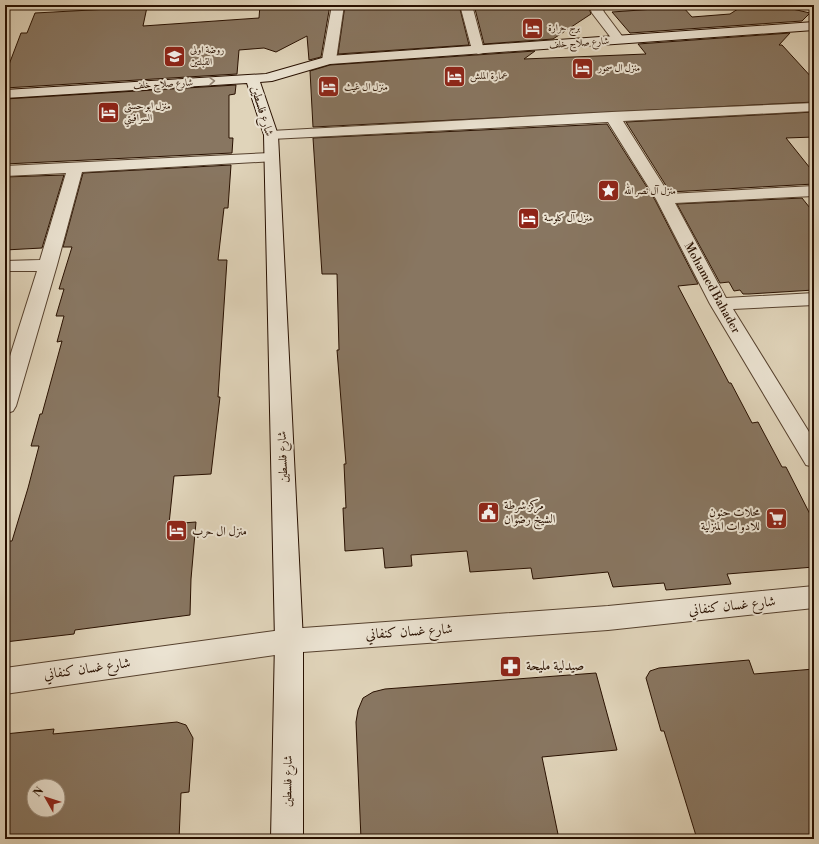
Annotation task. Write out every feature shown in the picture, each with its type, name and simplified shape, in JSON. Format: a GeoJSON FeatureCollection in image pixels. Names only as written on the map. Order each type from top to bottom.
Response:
{"type":"FeatureCollection","features":[{"type":"Feature","properties":{"kind":"street"},"geometry":{"type":"LineString","coordinates":[[324,62],[338,5]]}},
{"type":"Feature","properties":{"kind":"street"},"geometry":{"type":"LineString","coordinates":[[466,5],[478,50]]}},
{"type":"Feature","properties":{"kind":"street"},"geometry":{"type":"LineString","coordinates":[[595,5],[598,13],[619,40]]}},
{"type":"Feature","properties":{"kind":"street","name":"شارع صلاح خلف"},"geometry":{"type":"LineString","coordinates":[[5,86],[814,26]]}},
{"type":"Feature","properties":{"kind":"street","name":"شارع صلاح خلف"},"geometry":{"type":"LineString","coordinates":[[5,94],[267,78],[324,62]]}},
{"type":"Feature","properties":{"kind":"street","name":"شارع فلسطين"},"geometry":{"type":"LineString","coordinates":[[252,79],[271,135],[270,158],[289,641],[287,839]]}},
{"type":"Feature","properties":{"kind":"street"},"geometry":{"type":"LineString","coordinates":[[271,135],[612,116],[814,107]]}},
{"type":"Feature","properties":{"kind":"street","name":"Mohamed Bahader"},"geometry":{"type":"LineString","coordinates":[[612,116],[664,199],[720,304],[814,459]]}},
{"type":"Feature","properties":{"kind":"street"},"geometry":{"type":"LineString","coordinates":[[5,171],[270,158]]}},
{"type":"Feature","properties":{"kind":"street"},"geometry":{"type":"LineString","coordinates":[[5,406],[48,265],[75,168]]}},
{"type":"Feature","properties":{"kind":"street"},"geometry":{"type":"LineString","coordinates":[[664,199],[814,191]]}},
{"type":"Feature","properties":{"kind":"street"},"geometry":{"type":"LineString","coordinates":[[5,266],[48,265]]}},
{"type":"Feature","properties":{"kind":"street"},"geometry":{"type":"LineString","coordinates":[[720,304],[814,299]]}},
{"type":"Feature","properties":{"kind":"street","name":"شارع غسان كنفاني"},"geometry":{"type":"LineString","coordinates":[[5,681],[289,641],[608,618],[814,597]]}},
{"type":"Feature","properties":{"kind":"building"},"geometry":{"type":"Polygon","coordinates":[[[260,5],[330,5],[321,57],[309,60],[307,36],[276,52],[264,48],[239,50],[237,74],[5,88],[5,75],[21,33],[27,33],[35,13],[147,7],[143,26],[259,18],[260,5]]]}},
{"type":"Feature","properties":{"kind":"building"},"geometry":{"type":"Polygon","coordinates":[[[345,5],[459,5],[469,45],[338,54],[345,5]]]}},
{"type":"Feature","properties":{"kind":"building"},"geometry":{"type":"Polygon","coordinates":[[[474,5],[588,5],[591,14],[553,39],[484,44],[474,5]]]}},
{"type":"Feature","properties":{"kind":"building"},"geometry":{"type":"Polygon","coordinates":[[[775,5],[810,13],[802,21],[630,33],[612,12],[683,7],[692,17],[730,14],[741,7],[775,5]]]}},
{"type":"Feature","properties":{"kind":"building"},"geometry":{"type":"Polygon","coordinates":[[[790,33],[779,45],[782,45],[814,80],[814,102],[313,127],[310,71],[330,65],[535,51],[524,59],[646,54],[638,44],[790,33]]]}},
{"type":"Feature","properties":{"kind":"building"},"geometry":{"type":"Polygon","coordinates":[[[236,85],[235,94],[229,95],[229,138],[233,138],[232,153],[5,164],[5,99],[236,85]]]}},
{"type":"Feature","properties":{"kind":"building"},"geometry":{"type":"Polygon","coordinates":[[[814,112],[814,137],[786,138],[814,173],[814,184],[670,192],[626,122],[814,112]]]}},
{"type":"Feature","properties":{"kind":"building"},"geometry":{"type":"Polygon","coordinates":[[[607,124],[655,200],[698,284],[678,286],[729,383],[731,383],[752,423],[758,422],[782,467],[786,467],[814,522],[814,567],[727,574],[731,584],[666,590],[664,583],[613,587],[608,572],[533,579],[531,568],[470,572],[467,551],[411,555],[412,566],[385,568],[383,548],[345,551],[343,508],[346,508],[344,464],[346,464],[337,350],[339,350],[337,274],[322,274],[313,138],[607,124]]]}},
{"type":"Feature","properties":{"kind":"building"},"geometry":{"type":"Polygon","coordinates":[[[231,165],[228,208],[224,208],[218,260],[227,260],[218,397],[220,397],[211,474],[174,476],[169,524],[196,522],[191,579],[190,615],[75,630],[74,634],[5,642],[5,541],[12,541],[28,488],[39,446],[31,446],[40,414],[42,414],[62,341],[57,342],[64,316],[56,316],[64,289],[59,289],[72,247],[63,247],[83,173],[231,165]]]}},
{"type":"Feature","properties":{"kind":"building"},"geometry":{"type":"Polygon","coordinates":[[[64,175],[42,248],[5,250],[5,177],[64,175]]]}},
{"type":"Feature","properties":{"kind":"building"},"geometry":{"type":"Polygon","coordinates":[[[802,198],[814,213],[814,290],[749,294],[743,294],[740,290],[734,291],[729,282],[720,283],[677,204],[802,198]]]}},
{"type":"Feature","properties":{"kind":"building"},"geometry":{"type":"Polygon","coordinates":[[[749,660],[754,674],[814,669],[814,839],[697,839],[664,731],[661,731],[646,678],[650,671],[659,668],[749,660]]]}},
{"type":"Feature","properties":{"kind":"building"},"geometry":{"type":"Polygon","coordinates":[[[596,673],[617,750],[542,757],[559,839],[361,839],[356,722],[358,710],[363,698],[373,692],[385,689],[596,673]]]}},
{"type":"Feature","properties":{"kind":"building"},"geometry":{"type":"Polygon","coordinates":[[[177,722],[186,725],[193,738],[189,792],[181,793],[179,839],[5,839],[5,734],[54,729],[53,734],[177,722]]]}},
{"type":"Feature","properties":{"kind":"place","name":"برج حرارة"},"geometry":{"type":"Point","coordinates":[533,28]}},
{"type":"Feature","properties":{"kind":"place","name":"روضة اولى القبلتين"},"geometry":{"type":"Point","coordinates":[174,56]}},
{"type":"Feature","properties":{"kind":"place","name":"منزل ال سمور"},"geometry":{"type":"Point","coordinates":[582,68]}},
{"type":"Feature","properties":{"kind":"place","name":"عمارة الملش"},"geometry":{"type":"Point","coordinates":[454,76]}},
{"type":"Feature","properties":{"kind":"place","name":"منزل ال غيث"},"geometry":{"type":"Point","coordinates":[329,87]}},
{"type":"Feature","properties":{"kind":"place","name":"منزل ابو حسنى السرافيتي"},"geometry":{"type":"Point","coordinates":[109,112]}},
{"type":"Feature","properties":{"kind":"place","name":"منزل آل نصر الله"},"geometry":{"type":"Point","coordinates":[609,191]}},
{"type":"Feature","properties":{"kind":"place","name":"منزل آل كلوسة"},"geometry":{"type":"Point","coordinates":[528,218]}},
{"type":"Feature","properties":{"kind":"place","name":"مركز شرطة الشيخ رضوان"},"geometry":{"type":"Point","coordinates":[488,512]}},
{"type":"Feature","properties":{"kind":"place","name":"محلات حنون للادوات المنزلية"},"geometry":{"type":"Point","coordinates":[776,519]}},
{"type":"Feature","properties":{"kind":"place","name":"منزل ال حرب"},"geometry":{"type":"Point","coordinates":[176,531]}},
{"type":"Feature","properties":{"kind":"place","name":"صيدلية مليحة"},"geometry":{"type":"Point","coordinates":[510,666]}}]}
